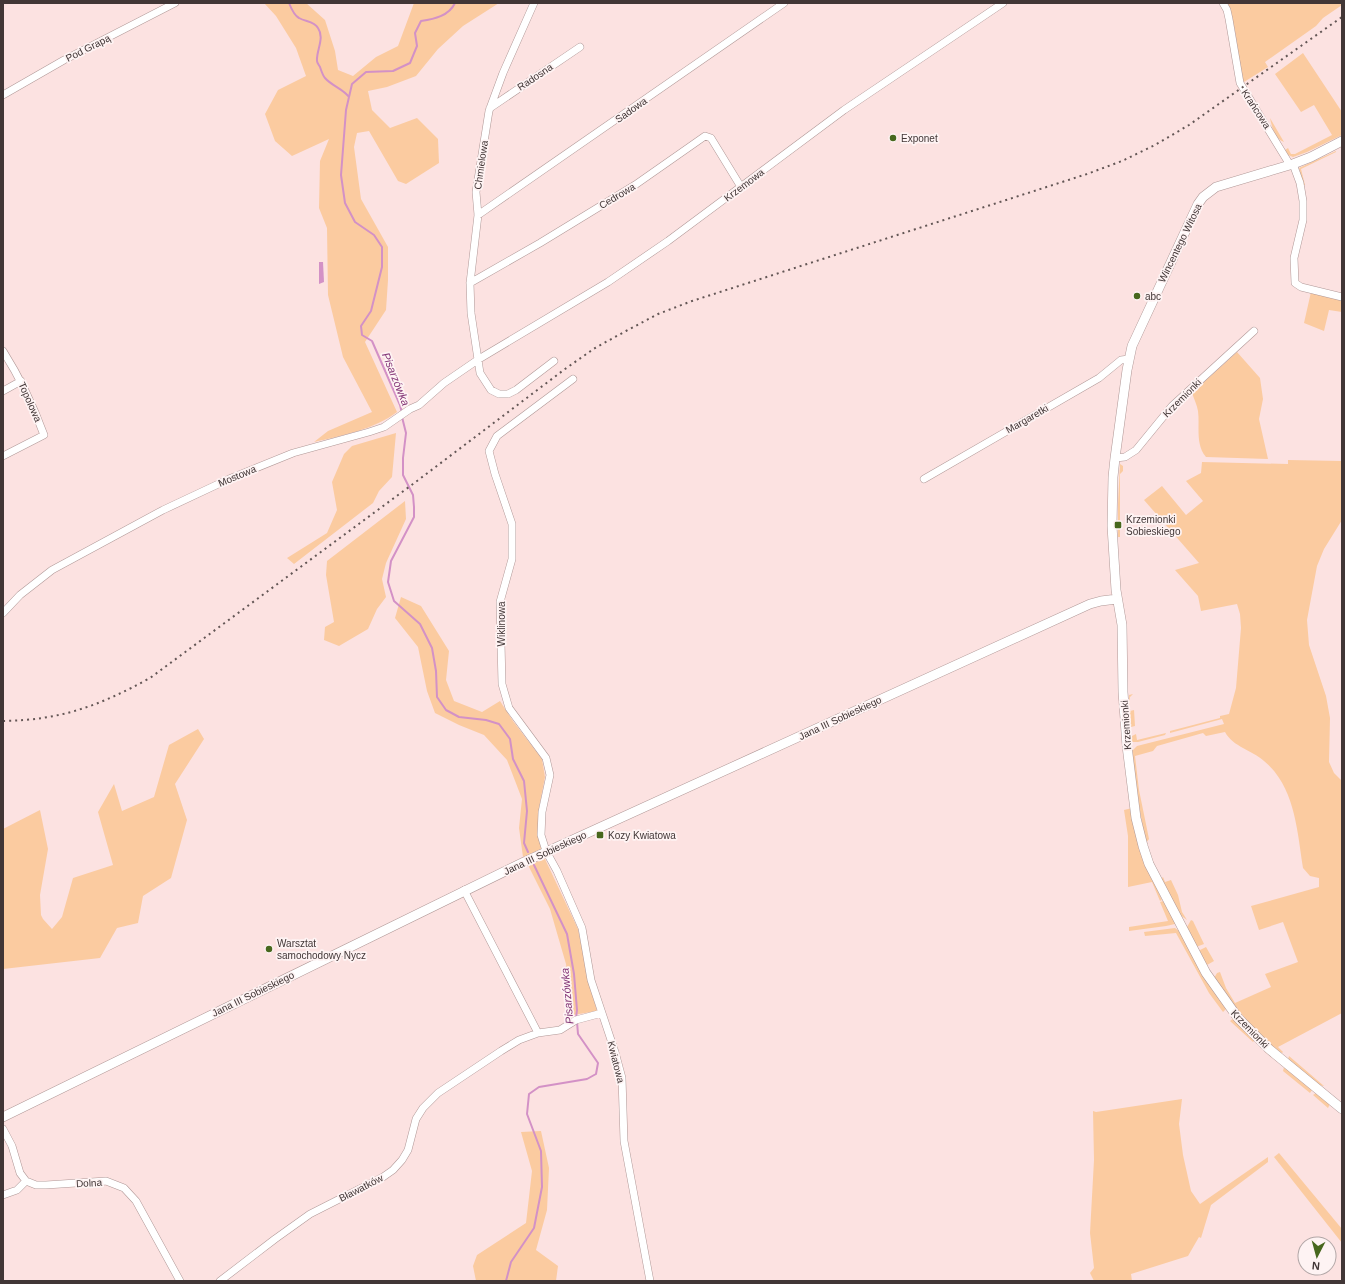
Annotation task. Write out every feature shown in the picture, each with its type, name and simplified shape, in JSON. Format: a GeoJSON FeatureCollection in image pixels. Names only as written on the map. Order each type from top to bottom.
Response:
{"type":"FeatureCollection","features":[{"type":"Feature","properties":{"kind":"street","name":"Pod Grapą"},"geometry":{"type":"LineString","coordinates":[[3,94],[64,60],[175,3]]}},
{"type":"Feature","properties":{"kind":"street","name":"Chmielowa"},"geometry":{"type":"LineString","coordinates":[[479,359],[471,313],[470,283],[478,215],[476,192],[490,108],[503,73],[534,3]]}},
{"type":"Feature","properties":{"kind":"street","name":"Sadowa"},"geometry":{"type":"LineString","coordinates":[[478,215],[784,3]]}},
{"type":"Feature","properties":{"kind":"street","name":"Krzemowa"},"geometry":{"type":"LineString","coordinates":[[479,359],[608,282],[668,241],[844,110],[1003,3]]}},
{"type":"Feature","properties":{"kind":"street","name":"Krańcowa"},"geometry":{"type":"LineString","coordinates":[[1223,3],[1227,10],[1229,19],[1240,83],[1292,165]]}},
{"type":"Feature","properties":{"kind":"street","name":"Radosna"},"geometry":{"type":"LineString","coordinates":[[490,108],[580,47]]}},
{"type":"Feature","properties":{"kind":"street","name":"Cedrowa"},"geometry":{"type":"LineString","coordinates":[[470,283],[636,185],[705,136],[711,138],[741,187]]}},
{"type":"Feature","properties":{"kind":"street","name":"Wincentego Witosa"},"geometry":{"type":"LineString","coordinates":[[1115,458],[1129,359],[1136,335],[1198,204],[1203,197],[1209,192],[1225,184],[1292,165],[1312,157],[1342,141]]}},
{"type":"Feature","properties":{"kind":"street"},"geometry":{"type":"LineString","coordinates":[[1292,165],[1300,183],[1303,201],[1303,220],[1294,258],[1295,283],[1301,287],[1342,297]]}},
{"type":"Feature","properties":{"kind":"street","name":"Krzemionki"},"geometry":{"type":"LineString","coordinates":[[1254,331],[1172,406],[1136,450],[1125,457],[1115,458],[1112,512],[1117,599],[1122,625],[1123,692],[1127,746],[1136,818],[1149,864],[1203,968],[1228,1006],[1248,1030],[1342,1109]]}},
{"type":"Feature","properties":{"kind":"street","name":"Topolowa"},"geometry":{"type":"LineString","coordinates":[[3,351],[21,381],[34,408],[44,435],[3,456]]}},
{"type":"Feature","properties":{"kind":"street"},"geometry":{"type":"LineString","coordinates":[[479,359],[480,373],[491,390],[499,394],[508,394],[516,390],[554,361]]}},
{"type":"Feature","properties":{"kind":"street","name":"Mostowa"},"geometry":{"type":"LineString","coordinates":[[3,613],[20,595],[52,570],[151,516],[222,482],[293,453],[369,432],[384,426],[410,409],[419,405],[444,383],[479,359]]}},
{"type":"Feature","properties":{"kind":"street","name":"Margaretki"},"geometry":{"type":"LineString","coordinates":[[924,479],[1099,378],[1121,360],[1129,359]]}},
{"type":"Feature","properties":{"kind":"street","name":"Wiklinowa"},"geometry":{"type":"LineString","coordinates":[[546,851],[541,835],[542,812],[550,775],[546,758],[509,708],[502,684],[500,602],[512,558],[512,524],[495,474],[489,450],[497,436],[573,379]]}},
{"type":"Feature","properties":{"kind":"street"},"geometry":{"type":"LineString","coordinates":[[3,391],[21,381]]}},
{"type":"Feature","properties":{"kind":"street","name":"Jana III Sobieskiego"},"geometry":{"type":"LineString","coordinates":[[3,1117],[546,851],[1090,604],[1101,600],[1117,599]]}},
{"type":"Feature","properties":{"kind":"street","name":"Kwiatowa"},"geometry":{"type":"LineString","coordinates":[[546,851],[557,871],[582,928],[592,980],[622,1078],[624,1141],[650,1281]]}},
{"type":"Feature","properties":{"kind":"street"},"geometry":{"type":"LineString","coordinates":[[464,890],[538,1033]]}},
{"type":"Feature","properties":{"kind":"street","name":"Bławatków"},"geometry":{"type":"LineString","coordinates":[[220,1281],[310,1214],[383,1177],[393,1170],[408,1150],[416,1119],[423,1108],[438,1092],[501,1050],[519,1040],[538,1033],[560,1030],[576,1020],[602,1013]]}},
{"type":"Feature","properties":{"kind":"street"},"geometry":{"type":"LineString","coordinates":[[3,1129],[12,1146],[20,1173],[26,1181],[17,1190],[3,1195]]}},
{"type":"Feature","properties":{"kind":"street","name":"Dolna"},"geometry":{"type":"LineString","coordinates":[[26,1181],[36,1185],[106,1182],[124,1188],[136,1201],[180,1281]]}},
{"type":"Feature","properties":{"kind":"shaded area"},"geometry":{"type":"Polygon","coordinates":[[[264,3],[306,3],[325,20],[335,51],[338,70],[353,76],[376,57],[398,46],[414,3],[499,3],[463,26],[438,49],[416,76],[387,87],[368,91],[372,110],[390,128],[417,118],[438,139],[439,163],[406,184],[398,181],[369,131],[357,133],[354,147],[361,199],[388,247],[386,310],[365,342],[397,412],[379,423],[368,427],[314,442],[328,431],[372,412],[343,357],[328,295],[327,228],[319,208],[320,161],[329,139],[292,156],[275,141],[265,114],[278,90],[306,76],[296,48],[276,16],[264,3]]]}},
{"type":"Feature","properties":{"kind":"shaded area"},"geometry":{"type":"Polygon","coordinates":[[[1228,3],[1342,3],[1342,5],[1323,18],[1316,26],[1265,62],[1268,67],[1244,82],[1242,79],[1235,31],[1228,3]]]}},
{"type":"Feature","properties":{"kind":"shaded area"},"geometry":{"type":"Polygon","coordinates":[[[1303,53],[1342,112],[1342,135],[1293,157],[1288,155],[1285,150],[1288,148],[1291,154],[1295,154],[1332,135],[1314,105],[1301,112],[1275,74],[1303,53]]]}},
{"type":"Feature","properties":{"kind":"shaded area"},"geometry":{"type":"Polygon","coordinates":[[[1270,118],[1284,142],[1276,136],[1270,118]]]}},
{"type":"Feature","properties":{"kind":"shaded area"},"geometry":{"type":"Polygon","coordinates":[[[1336,151],[1301,169],[1305,185],[1303,185],[1299,168],[1336,151]]]}},
{"type":"Feature","properties":{"kind":"shaded area"},"geometry":{"type":"Polygon","coordinates":[[[319,262],[323,262],[324,282],[319,284],[319,262]]]}},
{"type":"Feature","properties":{"kind":"shaded area"},"geometry":{"type":"Polygon","coordinates":[[[1311,292],[1342,299],[1342,312],[1329,310],[1324,331],[1304,323],[1311,292]]]}},
{"type":"Feature","properties":{"kind":"shaded area"},"geometry":{"type":"Polygon","coordinates":[[[1237,352],[1260,378],[1263,399],[1259,419],[1268,459],[1206,457],[1200,446],[1198,411],[1192,393],[1237,352]]]}},
{"type":"Feature","properties":{"kind":"shaded area"},"geometry":{"type":"Polygon","coordinates":[[[396,433],[392,477],[379,491],[373,503],[294,564],[287,558],[327,533],[337,510],[332,482],[344,454],[352,446],[396,433]]]}},
{"type":"Feature","properties":{"kind":"shaded area"},"geometry":{"type":"Polygon","coordinates":[[[1288,460],[1342,461],[1342,520],[1324,549],[1317,566],[1307,620],[1309,645],[1326,696],[1330,718],[1329,762],[1334,773],[1342,781],[1342,1013],[1278,1047],[1283,1052],[1282,1053],[1277,1051],[1251,1025],[1214,978],[1217,973],[1220,972],[1226,988],[1235,1003],[1271,987],[1265,974],[1298,962],[1283,922],[1259,930],[1251,906],[1319,887],[1319,878],[1310,876],[1303,868],[1293,810],[1282,783],[1264,761],[1238,745],[1228,737],[1225,732],[1206,736],[1203,733],[1157,746],[1153,751],[1135,756],[1139,790],[1149,839],[1146,843],[1139,806],[1132,751],[1137,746],[1224,724],[1222,719],[1170,733],[1170,731],[1220,718],[1220,716],[1229,714],[1236,688],[1241,628],[1240,614],[1237,604],[1201,611],[1198,596],[1175,570],[1199,563],[1144,500],[1162,486],[1186,515],[1203,501],[1186,481],[1201,473],[1202,462],[1288,464],[1288,460]]]}},
{"type":"Feature","properties":{"kind":"shaded area"},"geometry":{"type":"Polygon","coordinates":[[[1120,464],[1123,466],[1123,471],[1120,474],[1120,537],[1118,537],[1118,504],[1120,464]]]}},
{"type":"Feature","properties":{"kind":"shaded area"},"geometry":{"type":"Polygon","coordinates":[[[405,501],[406,519],[386,563],[382,579],[386,597],[377,609],[368,629],[339,646],[324,640],[325,627],[334,622],[326,575],[327,561],[405,501]]]}},
{"type":"Feature","properties":{"kind":"shaded area"},"geometry":{"type":"Polygon","coordinates":[[[401,597],[421,606],[449,651],[446,680],[454,701],[482,712],[500,701],[513,721],[542,759],[545,777],[539,808],[538,833],[541,849],[523,857],[519,828],[522,799],[507,760],[484,735],[435,713],[427,691],[418,647],[395,618],[401,597]]]}},
{"type":"Feature","properties":{"kind":"shaded area"},"geometry":{"type":"Polygon","coordinates":[[[1133,694],[1130,697],[1130,711],[1129,695],[1133,694]]]}},
{"type":"Feature","properties":{"kind":"shaded area"},"geometry":{"type":"Polygon","coordinates":[[[1134,710],[1135,726],[1131,727],[1130,711],[1134,710]]]}},
{"type":"Feature","properties":{"kind":"shaded area"},"geometry":{"type":"Polygon","coordinates":[[[198,729],[204,739],[175,784],[187,820],[171,878],[143,896],[138,923],[117,928],[100,958],[3,969],[3,829],[40,810],[48,849],[40,895],[41,915],[52,929],[62,917],[73,878],[113,865],[98,812],[114,784],[122,811],[154,797],[169,745],[198,729]]]}},
{"type":"Feature","properties":{"kind":"shaded area"},"geometry":{"type":"Polygon","coordinates":[[[1166,733],[1165,735],[1138,742],[1132,742],[1132,736],[1136,734],[1137,740],[1166,733]]]}},
{"type":"Feature","properties":{"kind":"shaded area"},"geometry":{"type":"Polygon","coordinates":[[[1132,808],[1150,874],[1162,900],[1160,901],[1152,882],[1128,887],[1128,836],[1124,810],[1132,808]]]}},
{"type":"Feature","properties":{"kind":"shaded area"},"geometry":{"type":"Polygon","coordinates":[[[545,859],[578,929],[589,982],[597,1011],[573,1015],[566,964],[550,909],[528,865],[545,859]]]}},
{"type":"Feature","properties":{"kind":"shaded area"},"geometry":{"type":"Polygon","coordinates":[[[1163,877],[1165,882],[1171,880],[1178,895],[1182,912],[1187,920],[1179,914],[1161,879],[1163,877]]]}},
{"type":"Feature","properties":{"kind":"shaded area"},"geometry":{"type":"Polygon","coordinates":[[[1163,901],[1175,924],[1129,931],[1129,927],[1168,921],[1160,902],[1163,901]]]}},
{"type":"Feature","properties":{"kind":"shaded area"},"geometry":{"type":"Polygon","coordinates":[[[1191,920],[1193,921],[1204,944],[1196,947],[1187,927],[1191,920]]]}},
{"type":"Feature","properties":{"kind":"shaded area"},"geometry":{"type":"Polygon","coordinates":[[[1175,928],[1179,931],[1203,975],[1226,1009],[1223,1012],[1209,993],[1176,933],[1145,936],[1144,932],[1175,928]]]}},
{"type":"Feature","properties":{"kind":"shaded area"},"geometry":{"type":"Polygon","coordinates":[[[1206,947],[1214,961],[1207,965],[1199,952],[1206,947]]]}},
{"type":"Feature","properties":{"kind":"shaded area"},"geometry":{"type":"Polygon","coordinates":[[[1234,1018],[1255,1040],[1253,1042],[1230,1021],[1234,1018]]]}},
{"type":"Feature","properties":{"kind":"shaded area"},"geometry":{"type":"Polygon","coordinates":[[[1266,1051],[1312,1090],[1310,1093],[1283,1071],[1284,1067],[1265,1052],[1266,1051]]]}},
{"type":"Feature","properties":{"kind":"shaded area"},"geometry":{"type":"Polygon","coordinates":[[[1289,1056],[1324,1086],[1318,1085],[1288,1060],[1289,1056]]]}},
{"type":"Feature","properties":{"kind":"shaded area"},"geometry":{"type":"Polygon","coordinates":[[[1316,1093],[1330,1104],[1328,1108],[1313,1095],[1316,1093]]]}},
{"type":"Feature","properties":{"kind":"shaded area"},"geometry":{"type":"Polygon","coordinates":[[[1182,1099],[1179,1124],[1183,1155],[1191,1191],[1200,1204],[1268,1157],[1268,1162],[1211,1205],[1201,1238],[1199,1237],[1188,1256],[1131,1274],[1132,1281],[1094,1281],[1090,1273],[1094,1268],[1090,1233],[1094,1160],[1093,1111],[1096,1112],[1182,1099]]]}},
{"type":"Feature","properties":{"kind":"shaded area"},"geometry":{"type":"Polygon","coordinates":[[[541,1131],[549,1168],[547,1210],[536,1250],[558,1266],[556,1281],[476,1281],[473,1266],[477,1255],[526,1223],[532,1171],[521,1132],[541,1131]]]}},
{"type":"Feature","properties":{"kind":"shaded area"},"geometry":{"type":"Polygon","coordinates":[[[1279,1153],[1342,1229],[1342,1243],[1337,1236],[1274,1157],[1279,1153]]]}},
{"type":"Feature","properties":{"kind":"waterway"},"geometry":{"type":"LineString","coordinates":[[289,3],[293,12],[298,17],[312,23],[318,28],[321,36],[317,62],[325,78],[349,97]]}},
{"type":"Feature","properties":{"kind":"waterway","name":"Pisarzówka"},"geometry":{"type":"LineString","coordinates":[[402,413],[400,405],[372,341],[362,335],[361,326],[371,311],[382,267],[382,247],[374,235],[355,222],[345,203],[341,175],[346,110],[352,84],[366,72],[393,71],[410,63],[417,46],[415,33],[421,21],[436,18],[445,14],[455,3]]}},
{"type":"Feature","properties":{"kind":"waterway","name":"Pisarzówka"},"geometry":{"type":"LineString","coordinates":[[402,417],[406,433],[403,458],[403,475],[413,495],[414,517],[391,561],[388,582],[394,601],[420,624],[432,648],[436,671],[437,697],[446,710],[459,717],[486,720],[499,724],[510,739],[513,759],[524,781],[527,811],[524,843],[528,852]]}},
{"type":"Feature","properties":{"kind":"waterway","name":"Pisarzówka"},"geometry":{"type":"LineString","coordinates":[[534,865],[567,934],[574,974],[577,1010],[576,1018]]}},
{"type":"Feature","properties":{"kind":"waterway","name":"Pisarzówka"},"geometry":{"type":"LineString","coordinates":[[506,1281],[511,1262],[534,1228],[542,1187],[541,1151],[527,1114],[529,1094],[539,1087],[587,1079],[596,1074],[598,1063],[578,1034],[577,1022]]}},
{"type":"Feature","properties":{"kind":"railway"},"geometry":{"type":"LineString","coordinates":[[3,721],[43,718],[79,710],[114,696],[150,678],[413,484],[565,369],[595,348],[658,314],[692,301],[1087,174],[1122,161],[1155,145],[1189,125],[1342,17]]}},
{"type":"Feature","properties":{"kind":"place","name":"Exponet"},"geometry":{"type":"Point","coordinates":[893,138]}},
{"type":"Feature","properties":{"kind":"place","name":"abc"},"geometry":{"type":"Point","coordinates":[1137,296]}},
{"type":"Feature","properties":{"kind":"place","name":"Krzemionki Sobieskiego"},"geometry":{"type":"Point","coordinates":[1118,525]}},
{"type":"Feature","properties":{"kind":"place","name":"Kozy Kwiatowa"},"geometry":{"type":"Point","coordinates":[600,835]}},
{"type":"Feature","properties":{"kind":"place","name":"Warsztat samochodowy Nycz"},"geometry":{"type":"Point","coordinates":[269,949]}}]}
